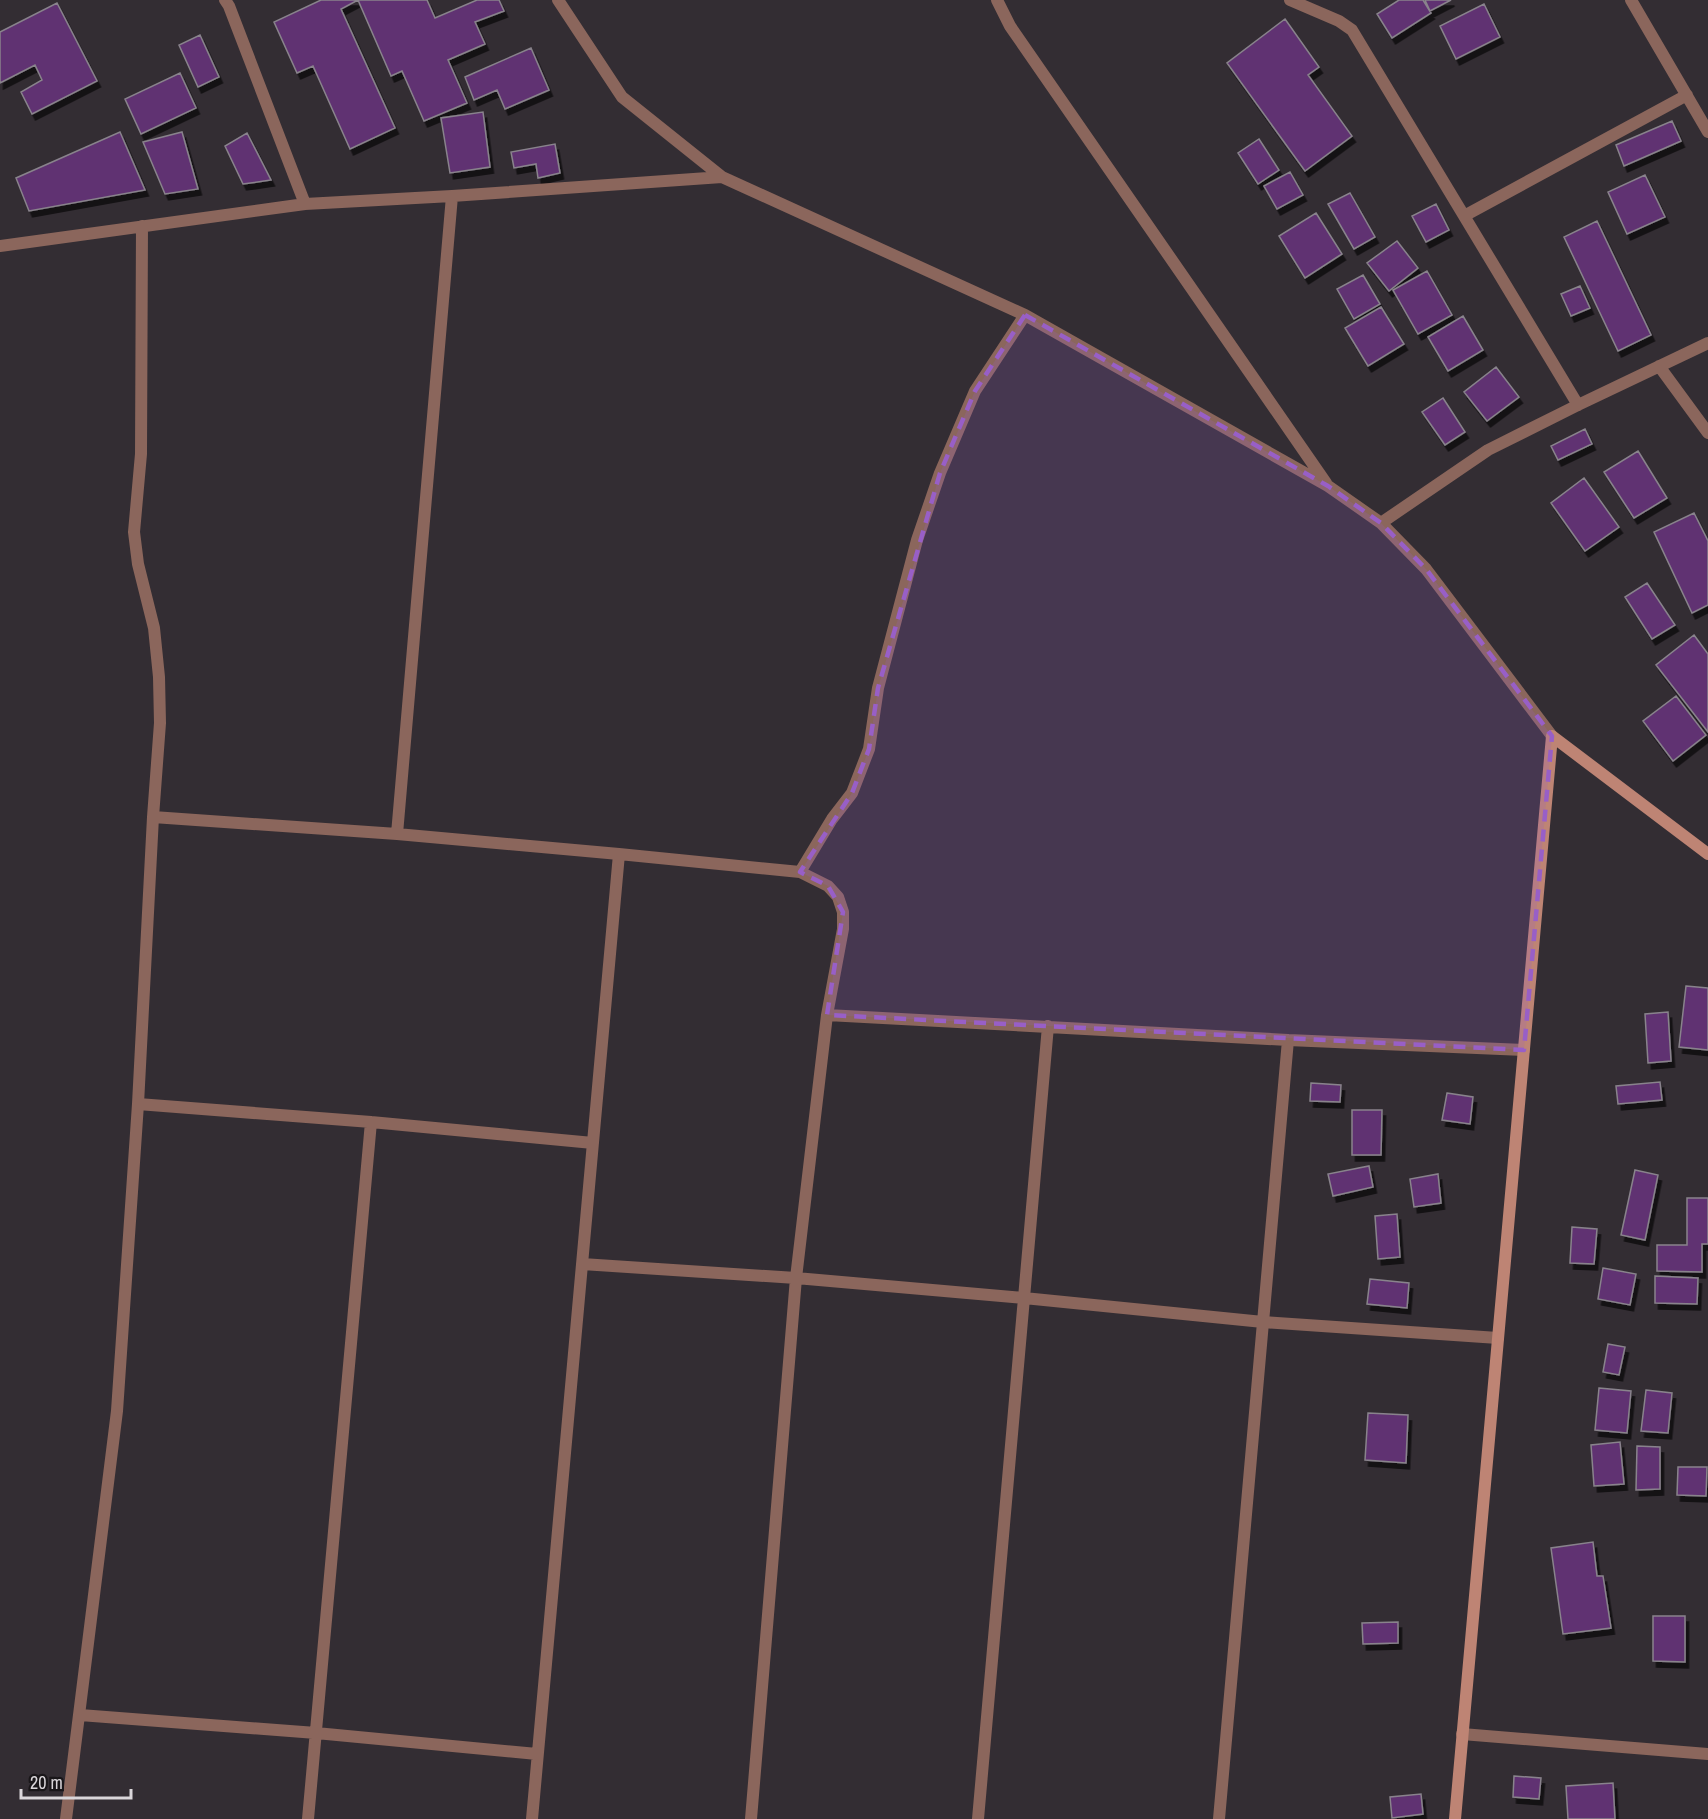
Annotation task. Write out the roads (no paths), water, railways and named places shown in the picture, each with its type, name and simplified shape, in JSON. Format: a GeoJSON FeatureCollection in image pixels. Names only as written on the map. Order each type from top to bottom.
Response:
{"type":"FeatureCollection","features":[{"type":"Feature","properties":{"kind":"street"},"geometry":{"type":"LineString","coordinates":[[225,0],[305,204]]}},
{"type":"Feature","properties":{"kind":"street"},"geometry":{"type":"LineString","coordinates":[[558,0],[622,97],[722,177],[1025,315],[1328,486],[1381,523],[1426,569],[1552,736],[1708,854]]}},
{"type":"Feature","properties":{"kind":"street"},"geometry":{"type":"LineString","coordinates":[[997,0],[1010,26],[1328,486]]}},
{"type":"Feature","properties":{"kind":"street"},"geometry":{"type":"LineString","coordinates":[[1290,0],[1339,21],[1352,30],[1578,405]]}},
{"type":"Feature","properties":{"kind":"street"},"geometry":{"type":"LineString","coordinates":[[1630,0],[1708,132]]}},
{"type":"Feature","properties":{"kind":"street"},"geometry":{"type":"LineString","coordinates":[[1464,216],[1687,95]]}},
{"type":"Feature","properties":{"kind":"street"},"geometry":{"type":"LineString","coordinates":[[0,246],[305,204],[722,177]]}},
{"type":"Feature","properties":{"kind":"street"},"geometry":{"type":"LineString","coordinates":[[397,834],[452,196]]}},
{"type":"Feature","properties":{"kind":"street"},"geometry":{"type":"LineString","coordinates":[[66,1819],[117,1411],[138,1104],[160,723],[159,677],[154,627],[138,564],[134,532],[141,454],[142,226]]}},
{"type":"Feature","properties":{"kind":"street"},"geometry":{"type":"LineString","coordinates":[[800,872],[832,819],[852,793],[869,749],[878,688],[917,540],[940,473],[975,391],[1025,315]]}},
{"type":"Feature","properties":{"kind":"street"},"geometry":{"type":"LineString","coordinates":[[1381,523],[1488,450],[1708,343]]}},
{"type":"Feature","properties":{"kind":"street"},"geometry":{"type":"LineString","coordinates":[[1659,366],[1708,433]]}},
{"type":"Feature","properties":{"kind":"street"},"geometry":{"type":"LineString","coordinates":[[1455,1819],[1552,736]]}},
{"type":"Feature","properties":{"kind":"street"},"geometry":{"type":"LineString","coordinates":[[153,817],[397,834],[800,872],[828,886],[838,897],[843,912],[843,929],[827,1015],[796,1278],[751,1819]]}},
{"type":"Feature","properties":{"kind":"street"},"geometry":{"type":"LineString","coordinates":[[532,1819],[619,854]]}},
{"type":"Feature","properties":{"kind":"street"},"geometry":{"type":"LineString","coordinates":[[827,1015],[1288,1040],[1524,1050]]}},
{"type":"Feature","properties":{"kind":"street"},"geometry":{"type":"LineString","coordinates":[[978,1819],[1048,1026]]}},
{"type":"Feature","properties":{"kind":"street"},"geometry":{"type":"LineString","coordinates":[[1219,1819],[1288,1040]]}},
{"type":"Feature","properties":{"kind":"street"},"geometry":{"type":"LineString","coordinates":[[138,1104],[371,1122],[593,1143]]}},
{"type":"Feature","properties":{"kind":"street"},"geometry":{"type":"LineString","coordinates":[[308,1819],[371,1122]]}},
{"type":"Feature","properties":{"kind":"street"},"geometry":{"type":"LineString","coordinates":[[582,1264],[796,1278],[1263,1322],[1498,1338]]}},
{"type":"Feature","properties":{"kind":"street"},"geometry":{"type":"LineString","coordinates":[[80,1715],[316,1733],[537,1754]]}},
{"type":"Feature","properties":{"kind":"street"},"geometry":{"type":"LineString","coordinates":[[1462,1734],[1708,1754]]}}]}
